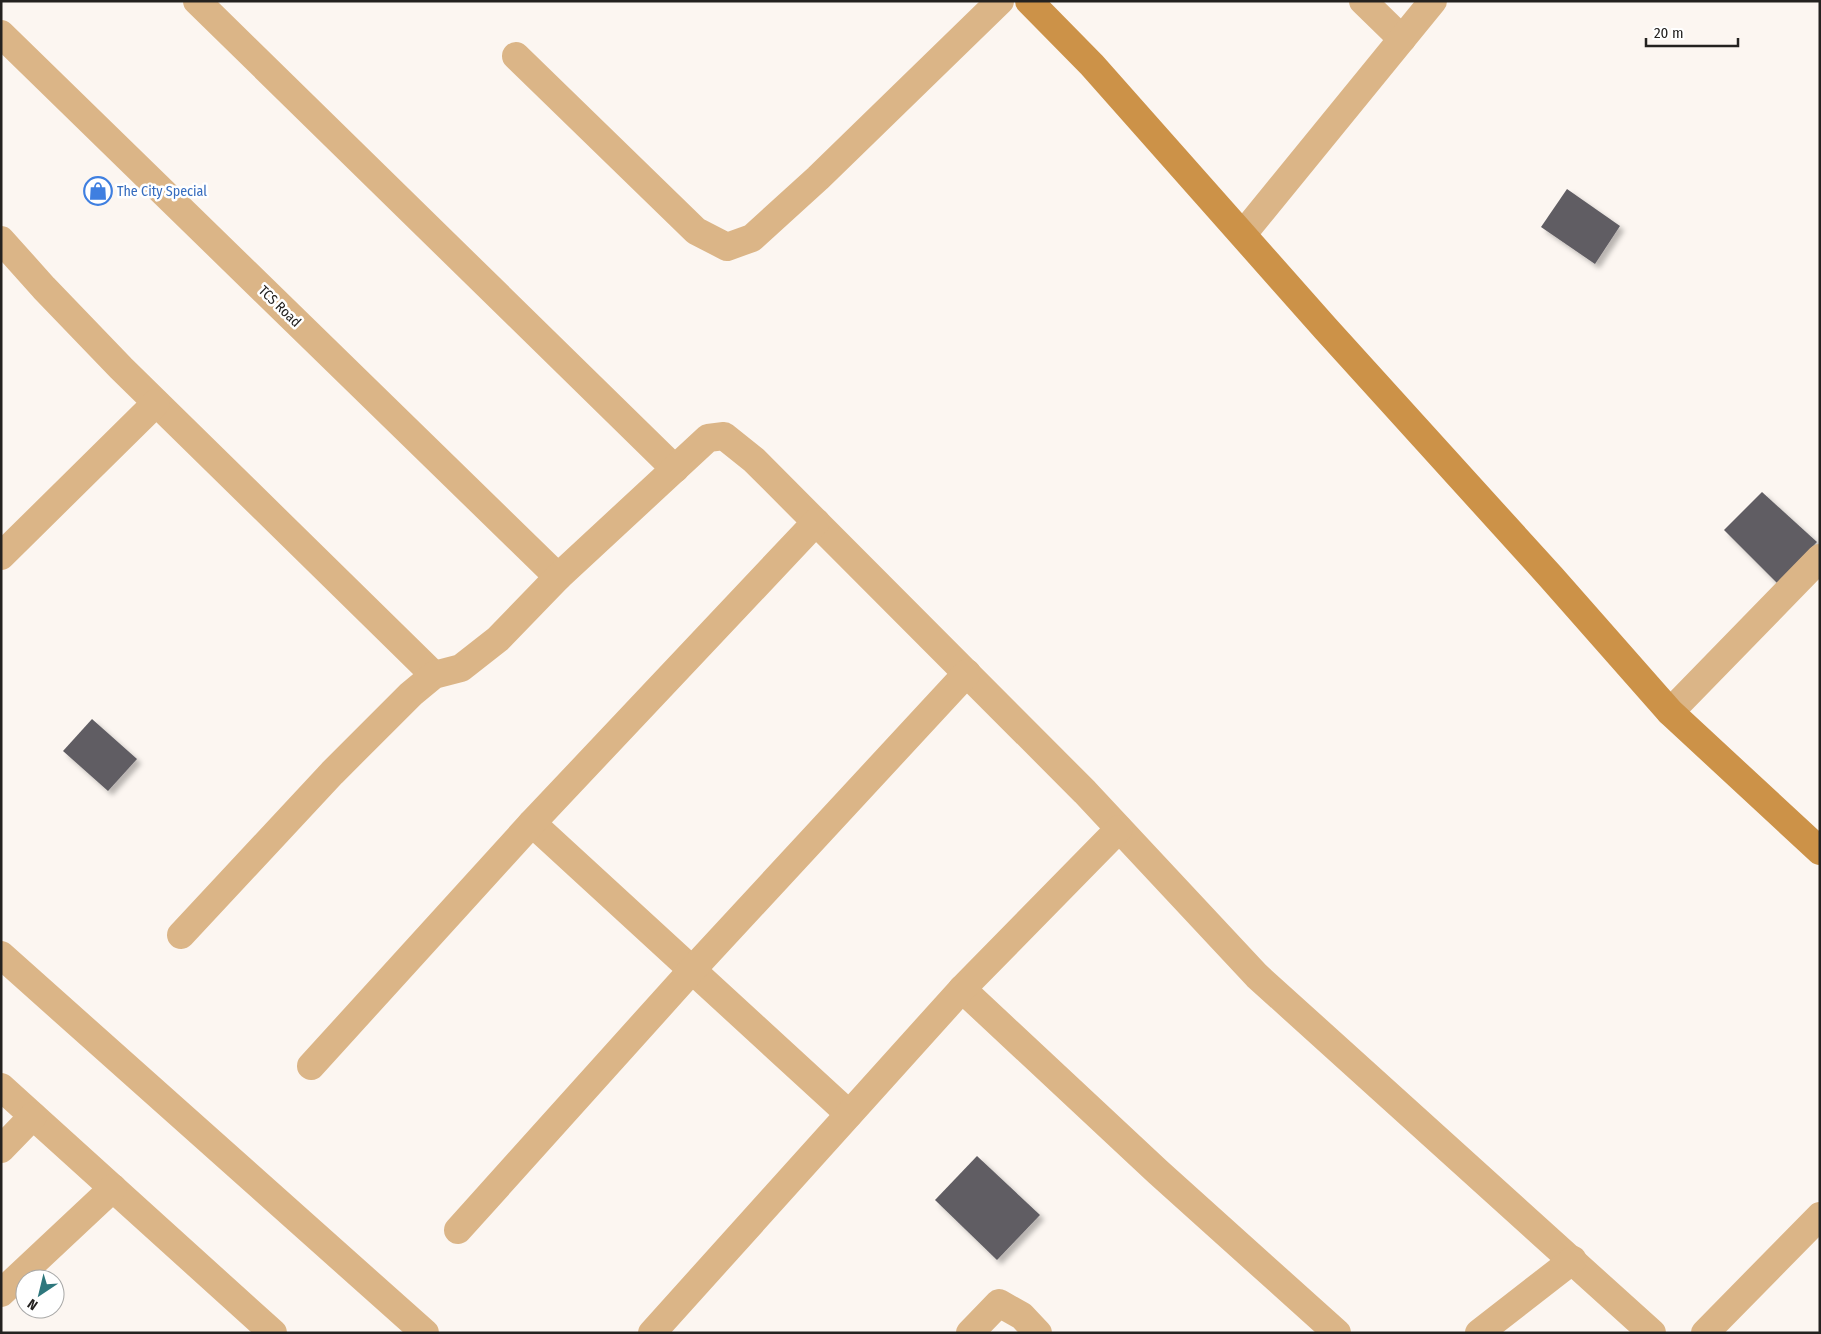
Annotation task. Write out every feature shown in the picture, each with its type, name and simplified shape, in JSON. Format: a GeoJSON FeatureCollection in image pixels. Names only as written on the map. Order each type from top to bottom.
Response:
{"type":"FeatureCollection","features":[{"type":"Feature","properties":{"kind":"main road"},"geometry":{"type":"LineString","coordinates":[[1029,1],[1092,65],[1670,712],[1820,851]]}},
{"type":"Feature","properties":{"kind":"street"},"geometry":{"type":"LineString","coordinates":[[197,1],[675,469]]}},
{"type":"Feature","properties":{"kind":"street"},"geometry":{"type":"LineString","coordinates":[[516,56],[696,231],[727,247],[752,238],[818,178],[1000,1]]}},
{"type":"Feature","properties":{"kind":"street"},"geometry":{"type":"LineString","coordinates":[[1363,1],[1402,39]]}},
{"type":"Feature","properties":{"kind":"street"},"geometry":{"type":"LineString","coordinates":[[1244,234],[1432,1]]}},
{"type":"Feature","properties":{"kind":"street","name":"TCS Road"},"geometry":{"type":"LineString","coordinates":[[1,34],[558,577]]}},
{"type":"Feature","properties":{"kind":"street"},"geometry":{"type":"LineString","coordinates":[[1,240],[50,295],[156,403],[434,676]]}},
{"type":"Feature","properties":{"kind":"street"},"geometry":{"type":"LineString","coordinates":[[1,556],[156,403]]}},
{"type":"Feature","properties":{"kind":"street"},"geometry":{"type":"LineString","coordinates":[[181,935],[332,772],[411,694],[434,676],[461,668],[490,645],[558,577],[708,438],[724,436],[754,460],[967,673],[1119,828],[1257,976],[1652,1333]]}},
{"type":"Feature","properties":{"kind":"street"},"geometry":{"type":"LineString","coordinates":[[311,1066],[532,823],[816,522]]}},
{"type":"Feature","properties":{"kind":"street"},"geometry":{"type":"LineString","coordinates":[[1670,712],[1820,558]]}},
{"type":"Feature","properties":{"kind":"street"},"geometry":{"type":"LineString","coordinates":[[458,1230],[692,970],[967,673]]}},
{"type":"Feature","properties":{"kind":"street"},"geometry":{"type":"LineString","coordinates":[[532,823],[849,1114]]}},
{"type":"Feature","properties":{"kind":"street"},"geometry":{"type":"LineString","coordinates":[[652,1333],[962,989],[1119,828]]}},
{"type":"Feature","properties":{"kind":"street"},"geometry":{"type":"LineString","coordinates":[[1,955],[425,1333]]}},
{"type":"Feature","properties":{"kind":"street"},"geometry":{"type":"LineString","coordinates":[[962,989],[1158,1172],[1337,1333]]}},
{"type":"Feature","properties":{"kind":"street"},"geometry":{"type":"LineString","coordinates":[[1,1087],[273,1333]]}},
{"type":"Feature","properties":{"kind":"street"},"geometry":{"type":"LineString","coordinates":[[1,1149],[33,1116]]}},
{"type":"Feature","properties":{"kind":"street"},"geometry":{"type":"LineString","coordinates":[[1,1293],[112,1188]]}},
{"type":"Feature","properties":{"kind":"street"},"geometry":{"type":"LineString","coordinates":[[1705,1333],[1820,1216]]}},
{"type":"Feature","properties":{"kind":"street"},"geometry":{"type":"LineString","coordinates":[[1479,1333],[1573,1260]]}},
{"type":"Feature","properties":{"kind":"street"},"geometry":{"type":"LineString","coordinates":[[970,1333],[999,1303],[1022,1316],[1038,1333]]}},
{"type":"Feature","properties":{"kind":"building"},"geometry":{"type":"Polygon","coordinates":[[[1567,189],[1620,226],[1595,264],[1541,227],[1567,189]]]}},
{"type":"Feature","properties":{"kind":"building"},"geometry":{"type":"Polygon","coordinates":[[[1762,492],[1817,542],[1777,583],[1724,530],[1762,492]]]}},
{"type":"Feature","properties":{"kind":"building"},"geometry":{"type":"Polygon","coordinates":[[[92,719],[137,759],[108,791],[63,751],[92,719]]]}},
{"type":"Feature","properties":{"kind":"building"},"geometry":{"type":"Polygon","coordinates":[[[977,1156],[1040,1215],[997,1260],[935,1200],[977,1156]]]}},
{"type":"Feature","properties":{"kind":"place","name":"The City Special"},"geometry":{"type":"Point","coordinates":[98,191]}}]}
